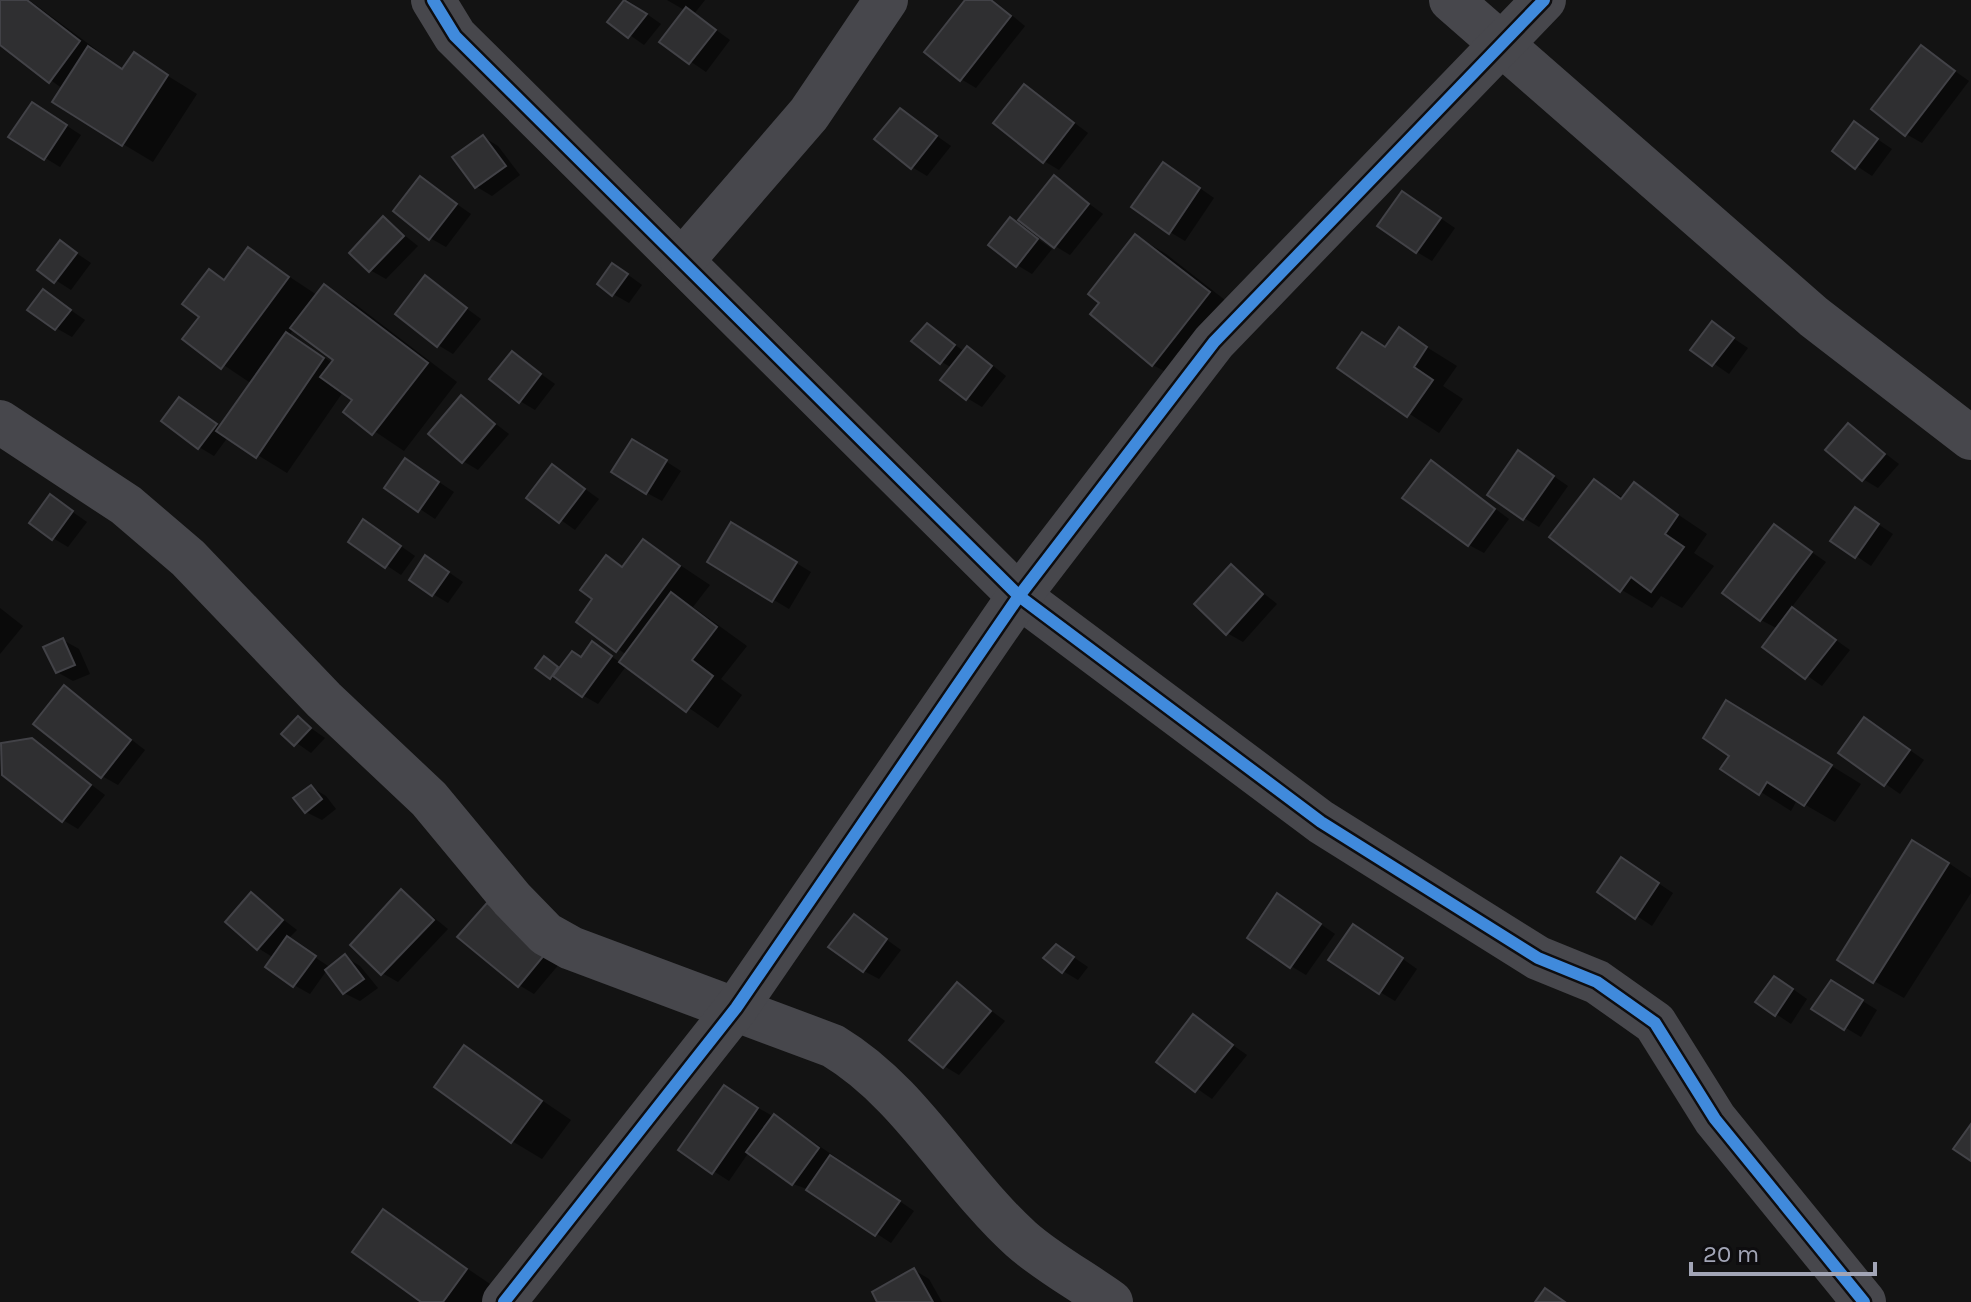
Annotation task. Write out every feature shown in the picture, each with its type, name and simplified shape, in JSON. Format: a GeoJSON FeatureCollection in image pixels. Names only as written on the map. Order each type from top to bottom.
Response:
{"type":"FeatureCollection","features":[{"type":"Feature","properties":{"kind":"street"},"geometry":{"type":"LineString","coordinates":[[433,0],[455,36],[1019,596],[1321,822],[1538,958],[1597,982],[1655,1023],[1715,1119],[1864,1302]]}},
{"type":"Feature","properties":{"kind":"street"},"geometry":{"type":"LineString","coordinates":[[682,261],[809,114],[886,0]]}},
{"type":"Feature","properties":{"kind":"street"},"geometry":{"type":"LineString","coordinates":[[1451,0],[1814,317],[1971,438]]}},
{"type":"Feature","properties":{"kind":"street"},"geometry":{"type":"LineString","coordinates":[[504,1302],[736,1008],[1019,596],[1214,342],[1504,45],[1544,0]]}},
{"type":"Feature","properties":{"kind":"street"},"geometry":{"type":"LineString","coordinates":[[0,422],[126,505],[188,558],[324,700],[429,799],[512,899],[546,934],[571,948],[833,1046],[858,1061],[908,1110],[1021,1239],[1111,1302]]}},
{"type":"Feature","properties":{"kind":"building"},"geometry":{"type":"Polygon","coordinates":[[[0,0],[27,0],[80,41],[49,83],[0,45],[0,0]]]}},
{"type":"Feature","properties":{"kind":"building"},"geometry":{"type":"Polygon","coordinates":[[[624,0],[647,14],[628,38],[607,22],[624,0]]]}},
{"type":"Feature","properties":{"kind":"building"},"geometry":{"type":"Polygon","coordinates":[[[965,0],[991,0],[1011,16],[960,81],[924,52],[965,0]]]}},
{"type":"Feature","properties":{"kind":"building"},"geometry":{"type":"Polygon","coordinates":[[[686,7],[716,30],[689,64],[659,42],[686,7]]]}},
{"type":"Feature","properties":{"kind":"building"},"geometry":{"type":"Polygon","coordinates":[[[1921,45],[1955,71],[1905,136],[1871,109],[1921,45]]]}},
{"type":"Feature","properties":{"kind":"building"},"geometry":{"type":"Polygon","coordinates":[[[88,46],[122,69],[134,52],[168,75],[122,146],[52,102],[88,46]]]}},
{"type":"Feature","properties":{"kind":"building"},"geometry":{"type":"Polygon","coordinates":[[[1024,84],[1074,123],[1043,163],[993,123],[1024,84]]]}},
{"type":"Feature","properties":{"kind":"building"},"geometry":{"type":"Polygon","coordinates":[[[32,102],[67,125],[44,160],[8,137],[32,102]]]}},
{"type":"Feature","properties":{"kind":"building"},"geometry":{"type":"Polygon","coordinates":[[[900,108],[937,136],[911,169],[874,139],[900,108]]]}},
{"type":"Feature","properties":{"kind":"building"},"geometry":{"type":"Polygon","coordinates":[[[1854,121],[1878,139],[1855,169],[1832,151],[1854,121]]]}},
{"type":"Feature","properties":{"kind":"building"},"geometry":{"type":"Polygon","coordinates":[[[483,135],[506,166],[475,188],[452,157],[483,135]]]}},
{"type":"Feature","properties":{"kind":"building"},"geometry":{"type":"Polygon","coordinates":[[[1163,162],[1200,188],[1169,234],[1131,207],[1163,162]]]}},
{"type":"Feature","properties":{"kind":"building"},"geometry":{"type":"Polygon","coordinates":[[[1054,175],[1089,204],[1054,248],[1018,220],[1054,175]]]}},
{"type":"Feature","properties":{"kind":"building"},"geometry":{"type":"Polygon","coordinates":[[[420,176],[457,204],[429,240],[393,211],[420,176]]]}},
{"type":"Feature","properties":{"kind":"building"},"geometry":{"type":"Polygon","coordinates":[[[1402,191],[1441,218],[1416,253],[1377,226],[1402,191]]]}},
{"type":"Feature","properties":{"kind":"building"},"geometry":{"type":"Polygon","coordinates":[[[383,216],[404,236],[369,272],[349,253],[383,216]]]}},
{"type":"Feature","properties":{"kind":"building"},"geometry":{"type":"Polygon","coordinates":[[[1010,217],[1038,239],[1016,267],[988,245],[1010,217]]]}},
{"type":"Feature","properties":{"kind":"building"},"geometry":{"type":"Polygon","coordinates":[[[1135,234],[1210,292],[1152,366],[1090,314],[1099,303],[1088,294],[1135,234]]]}},
{"type":"Feature","properties":{"kind":"building"},"geometry":{"type":"Polygon","coordinates":[[[60,240],[77,253],[54,283],[37,270],[60,240]]]}},
{"type":"Feature","properties":{"kind":"building"},"geometry":{"type":"Polygon","coordinates":[[[248,247],[289,277],[221,369],[182,339],[199,317],[182,304],[209,269],[224,280],[248,247]]]}},
{"type":"Feature","properties":{"kind":"building"},"geometry":{"type":"Polygon","coordinates":[[[612,263],[628,274],[612,296],[597,284],[612,263]]]}},
{"type":"Feature","properties":{"kind":"building"},"geometry":{"type":"Polygon","coordinates":[[[425,275],[467,308],[437,347],[395,314],[425,275]]]}},
{"type":"Feature","properties":{"kind":"building"},"geometry":{"type":"Polygon","coordinates":[[[324,284],[428,363],[372,435],[343,412],[352,400],[320,377],[333,360],[290,328],[324,284]]]}},
{"type":"Feature","properties":{"kind":"building"},"geometry":{"type":"Polygon","coordinates":[[[43,289],[71,310],[55,330],[27,310],[43,289]]]}},
{"type":"Feature","properties":{"kind":"building"},"geometry":{"type":"Polygon","coordinates":[[[1712,321],[1734,338],[1712,366],[1690,350],[1712,321]]]}},
{"type":"Feature","properties":{"kind":"building"},"geometry":{"type":"Polygon","coordinates":[[[927,323],[955,345],[940,364],[911,341],[927,323]]]}},
{"type":"Feature","properties":{"kind":"building"},"geometry":{"type":"Polygon","coordinates":[[[1399,327],[1427,347],[1414,367],[1433,380],[1407,417],[1337,368],[1362,332],[1385,347],[1399,327]]]}},
{"type":"Feature","properties":{"kind":"building"},"geometry":{"type":"Polygon","coordinates":[[[286,332],[324,358],[256,458],[216,431],[286,332]]]}},
{"type":"Feature","properties":{"kind":"building"},"geometry":{"type":"Polygon","coordinates":[[[967,346],[992,366],[966,400],[940,380],[967,346]]]}},
{"type":"Feature","properties":{"kind":"building"},"geometry":{"type":"Polygon","coordinates":[[[512,351],[541,374],[519,403],[489,379],[512,351]]]}},
{"type":"Feature","properties":{"kind":"building"},"geometry":{"type":"Polygon","coordinates":[[[461,395],[495,424],[462,463],[428,434],[461,395]]]}},
{"type":"Feature","properties":{"kind":"building"},"geometry":{"type":"Polygon","coordinates":[[[179,397],[217,424],[198,449],[161,421],[179,397]]]}},
{"type":"Feature","properties":{"kind":"building"},"geometry":{"type":"Polygon","coordinates":[[[1848,423],[1885,454],[1862,481],[1825,450],[1848,423]]]}},
{"type":"Feature","properties":{"kind":"building"},"geometry":{"type":"Polygon","coordinates":[[[632,439],[667,460],[646,494],[611,472],[632,439]]]}},
{"type":"Feature","properties":{"kind":"building"},"geometry":{"type":"Polygon","coordinates":[[[1518,450],[1554,476],[1523,520],[1487,495],[1518,450]]]}},
{"type":"Feature","properties":{"kind":"building"},"geometry":{"type":"Polygon","coordinates":[[[405,458],[439,482],[418,512],[384,488],[405,458]]]}},
{"type":"Feature","properties":{"kind":"building"},"geometry":{"type":"Polygon","coordinates":[[[1431,460],[1495,509],[1468,546],[1402,498],[1431,460]]]}},
{"type":"Feature","properties":{"kind":"building"},"geometry":{"type":"Polygon","coordinates":[[[552,464],[585,489],[559,523],[526,498],[552,464]]]}},
{"type":"Feature","properties":{"kind":"building"},"geometry":{"type":"Polygon","coordinates":[[[1594,479],[1621,499],[1634,482],[1678,515],[1665,534],[1684,547],[1651,592],[1631,577],[1620,592],[1549,537],[1594,479]]]}},
{"type":"Feature","properties":{"kind":"building"},"geometry":{"type":"Polygon","coordinates":[[[50,494],[73,511],[52,540],[29,523],[50,494]]]}},
{"type":"Feature","properties":{"kind":"building"},"geometry":{"type":"Polygon","coordinates":[[[1855,507],[1879,524],[1855,558],[1830,541],[1855,507]]]}},
{"type":"Feature","properties":{"kind":"building"},"geometry":{"type":"Polygon","coordinates":[[[363,519],[401,546],[385,568],[348,542],[363,519]]]}},
{"type":"Feature","properties":{"kind":"building"},"geometry":{"type":"Polygon","coordinates":[[[731,522],[797,562],[772,602],[707,562],[731,522]]]}},
{"type":"Feature","properties":{"kind":"building"},"geometry":{"type":"Polygon","coordinates":[[[1774,524],[1812,552],[1760,621],[1722,593],[1774,524]]]}},
{"type":"Feature","properties":{"kind":"building"},"geometry":{"type":"Polygon","coordinates":[[[643,539],[680,566],[616,652],[576,622],[592,599],[580,590],[606,555],[622,567],[643,539]]]}},
{"type":"Feature","properties":{"kind":"building"},"geometry":{"type":"Polygon","coordinates":[[[425,555],[449,572],[432,596],[409,580],[425,555]]]}},
{"type":"Feature","properties":{"kind":"building"},"geometry":{"type":"Polygon","coordinates":[[[1231,564],[1263,594],[1226,635],[1194,604],[1231,564]]]}},
{"type":"Feature","properties":{"kind":"building"},"geometry":{"type":"Polygon","coordinates":[[[671,592],[717,627],[692,660],[713,676],[686,712],[619,662],[671,592]]]}},
{"type":"Feature","properties":{"kind":"building"},"geometry":{"type":"Polygon","coordinates":[[[1792,607],[1836,640],[1805,679],[1762,647],[1792,607]]]}},
{"type":"Feature","properties":{"kind":"building"},"geometry":{"type":"Polygon","coordinates":[[[63,638],[75,665],[56,673],[43,647],[63,638]]]}},
{"type":"Feature","properties":{"kind":"building"},"geometry":{"type":"Polygon","coordinates":[[[592,641],[612,656],[582,697],[553,676],[572,651],[581,657],[592,641]]]}},
{"type":"Feature","properties":{"kind":"building"},"geometry":{"type":"Polygon","coordinates":[[[544,656],[558,667],[550,679],[535,668],[544,656]]]}},
{"type":"Feature","properties":{"kind":"building"},"geometry":{"type":"Polygon","coordinates":[[[64,685],[131,740],[101,778],[33,724],[64,685]]]}},
{"type":"Feature","properties":{"kind":"building"},"geometry":{"type":"Polygon","coordinates":[[[1726,700],[1832,765],[1804,806],[1767,782],[1759,795],[1720,769],[1729,756],[1703,738],[1726,700]]]}},
{"type":"Feature","properties":{"kind":"building"},"geometry":{"type":"Polygon","coordinates":[[[298,716],[311,728],[294,746],[281,734],[298,716]]]}},
{"type":"Feature","properties":{"kind":"building"},"geometry":{"type":"Polygon","coordinates":[[[1864,717],[1910,750],[1884,786],[1838,753],[1864,717]]]}},
{"type":"Feature","properties":{"kind":"building"},"geometry":{"type":"Polygon","coordinates":[[[32,738],[91,785],[62,822],[2,775],[1,743],[32,738]]]}},
{"type":"Feature","properties":{"kind":"building"},"geometry":{"type":"Polygon","coordinates":[[[311,785],[322,799],[305,813],[293,798],[311,785]]]}},
{"type":"Feature","properties":{"kind":"building"},"geometry":{"type":"Polygon","coordinates":[[[1912,840],[1949,863],[1873,983],[1837,960],[1912,840]]]}},
{"type":"Feature","properties":{"kind":"building"},"geometry":{"type":"Polygon","coordinates":[[[1621,857],[1659,883],[1635,919],[1597,892],[1621,857]]]}},
{"type":"Feature","properties":{"kind":"building"},"geometry":{"type":"Polygon","coordinates":[[[401,889],[434,920],[381,975],[350,945],[401,889]]]}},
{"type":"Feature","properties":{"kind":"building"},"geometry":{"type":"Polygon","coordinates":[[[251,892],[283,920],[257,950],[225,922],[251,892]]]}},
{"type":"Feature","properties":{"kind":"building"},"geometry":{"type":"Polygon","coordinates":[[[1277,893],[1321,924],[1290,968],[1247,938],[1277,893]]]}},
{"type":"Feature","properties":{"kind":"building"},"geometry":{"type":"Polygon","coordinates":[[[487,903],[546,953],[518,987],[457,937],[487,903]]]}},
{"type":"Feature","properties":{"kind":"building"},"geometry":{"type":"Polygon","coordinates":[[[854,914],[887,939],[863,972],[828,947],[854,914]]]}},
{"type":"Feature","properties":{"kind":"building"},"geometry":{"type":"Polygon","coordinates":[[[1353,924],[1403,958],[1379,994],[1328,960],[1353,924]]]}},
{"type":"Feature","properties":{"kind":"building"},"geometry":{"type":"Polygon","coordinates":[[[287,936],[316,956],[293,987],[265,967],[287,936]]]}},
{"type":"Feature","properties":{"kind":"building"},"geometry":{"type":"Polygon","coordinates":[[[1056,944],[1074,957],[1062,973],[1043,958],[1056,944]]]}},
{"type":"Feature","properties":{"kind":"building"},"geometry":{"type":"Polygon","coordinates":[[[345,954],[364,979],[343,994],[325,970],[345,954]]]}},
{"type":"Feature","properties":{"kind":"building"},"geometry":{"type":"Polygon","coordinates":[[[1774,976],[1793,989],[1775,1016],[1755,1002],[1774,976]]]}},
{"type":"Feature","properties":{"kind":"building"},"geometry":{"type":"Polygon","coordinates":[[[1831,980],[1863,1000],[1844,1030],[1811,1009],[1831,980]]]}},
{"type":"Feature","properties":{"kind":"building"},"geometry":{"type":"Polygon","coordinates":[[[957,982],[991,1011],[943,1068],[909,1040],[957,982]]]}},
{"type":"Feature","properties":{"kind":"building"},"geometry":{"type":"Polygon","coordinates":[[[1193,1014],[1233,1045],[1195,1092],[1156,1062],[1193,1014]]]}},
{"type":"Feature","properties":{"kind":"building"},"geometry":{"type":"Polygon","coordinates":[[[464,1045],[542,1101],[511,1143],[434,1087],[464,1045]]]}},
{"type":"Feature","properties":{"kind":"building"},"geometry":{"type":"Polygon","coordinates":[[[724,1085],[758,1108],[712,1174],[678,1150],[724,1085]]]}},
{"type":"Feature","properties":{"kind":"building"},"geometry":{"type":"Polygon","coordinates":[[[774,1114],[819,1148],[792,1185],[746,1152],[774,1114]]]}},
{"type":"Feature","properties":{"kind":"building"},"geometry":{"type":"Polygon","coordinates":[[[1971,1124],[1971,1161],[1953,1149],[1971,1124]]]}},
{"type":"Feature","properties":{"kind":"building"},"geometry":{"type":"Polygon","coordinates":[[[830,1155],[900,1201],[875,1236],[806,1190],[830,1155]]]}},
{"type":"Feature","properties":{"kind":"building"},"geometry":{"type":"Polygon","coordinates":[[[383,1209],[467,1269],[443,1302],[421,1302],[352,1252],[383,1209]]]}},
{"type":"Feature","properties":{"kind":"building"},"geometry":{"type":"Polygon","coordinates":[[[914,1268],[933,1302],[877,1302],[872,1292],[914,1268]]]}},
{"type":"Feature","properties":{"kind":"building"},"geometry":{"type":"Polygon","coordinates":[[[1545,1288],[1565,1302],[1535,1302],[1545,1288]]]}},
{"type":"Feature","properties":{"kind":"cycle path"},"geometry":{"type":"LineString","coordinates":[[433,0],[455,36],[1019,596],[1321,822],[1538,958],[1597,982],[1655,1023],[1715,1119],[1864,1302]]}},
{"type":"Feature","properties":{"kind":"cycle path"},"geometry":{"type":"LineString","coordinates":[[504,1302],[736,1008],[1019,596],[1214,342],[1544,0]]}}]}
